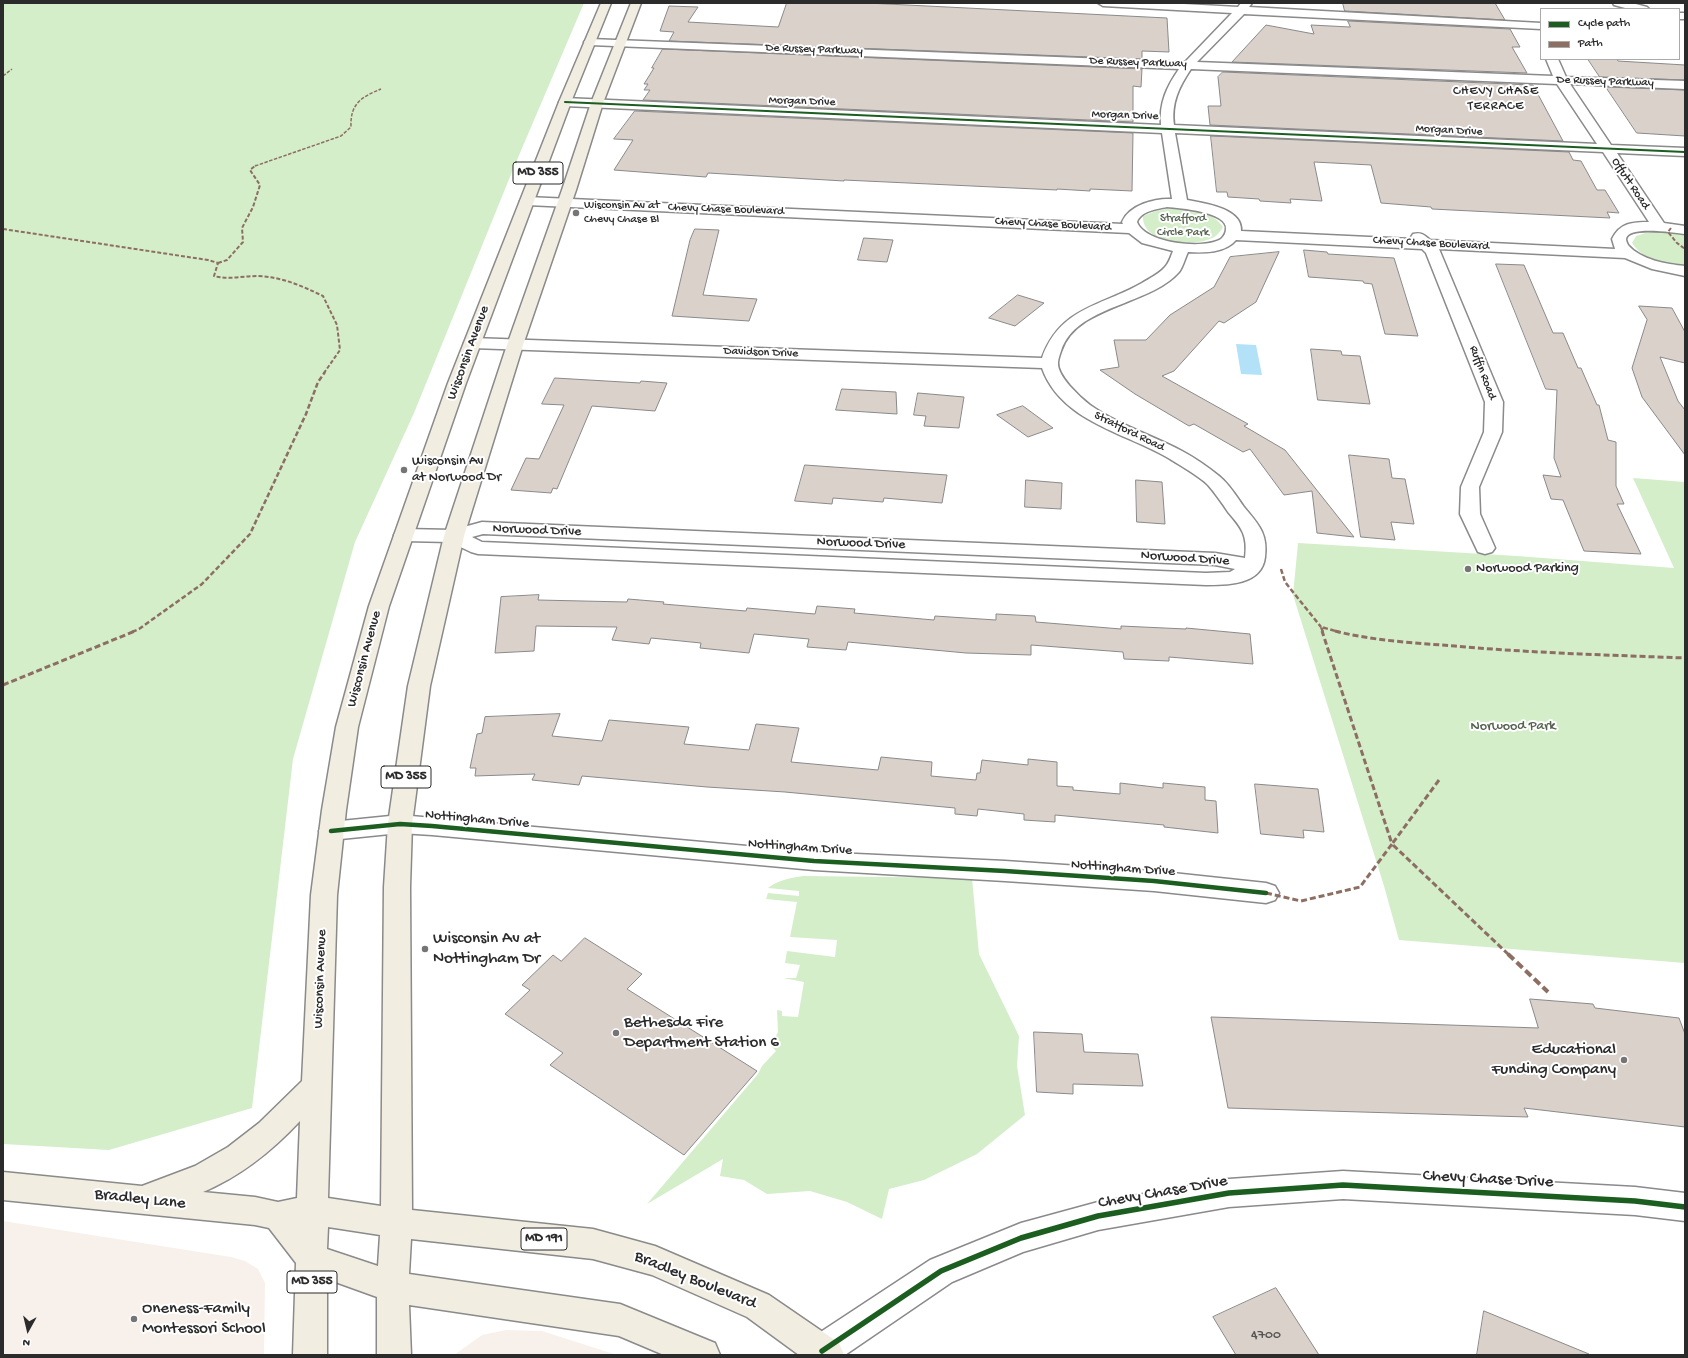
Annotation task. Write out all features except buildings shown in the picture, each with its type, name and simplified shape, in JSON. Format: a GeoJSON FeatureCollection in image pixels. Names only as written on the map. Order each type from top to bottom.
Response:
{"type":"FeatureCollection","features":[{"type":"Feature","properties":{"kind":"main road","name":"Wisconsin Avenue"},"geometry":{"type":"LineString","coordinates":[[310,1355],[312,1210],[324,895],[347,727],[379,606],[472,343],[565,102],[606,3]]}},
{"type":"Feature","properties":{"kind":"main road","name":"MD 355"},"geometry":{"type":"LineString","coordinates":[[394,1355],[393,1287],[396,1223],[397,887],[400,824],[419,686],[454,536],[515,344],[598,103],[636,3]]}},
{"type":"Feature","properties":{"kind":"main road"},"geometry":{"type":"LineString","coordinates":[[140,1200],[191,1183],[240,1157],[316,1086]]}},
{"type":"Feature","properties":{"kind":"main road","name":"Bradley Lane"},"geometry":{"type":"LineString","coordinates":[[3,1186],[255,1211],[278,1216],[312,1210]]}},
{"type":"Feature","properties":{"kind":"main road","name":"Bradley Boulevard"},"geometry":{"type":"LineString","coordinates":[[312,1210],[396,1223],[593,1244],[655,1261],[758,1306],[824,1353]]}},
{"type":"Feature","properties":{"kind":"main road"},"geometry":{"type":"LineString","coordinates":[[278,1216],[312,1259],[393,1287],[620,1320],[703,1355]]}},
{"type":"Feature","properties":{"kind":"street"},"geometry":{"type":"LineString","coordinates":[[1103,3],[1244,7],[1538,26]]}},
{"type":"Feature","properties":{"kind":"street"},"geometry":{"type":"LineString","coordinates":[[1620,5],[1637,8]]}},
{"type":"Feature","properties":{"kind":"street"},"geometry":{"type":"LineString","coordinates":[[1180,203],[1168,128],[1167,109],[1171,93],[1177,80],[1188,65],[1244,7]]}},
{"type":"Feature","properties":{"kind":"street","name":"De Russey Parkway"},"geometry":{"type":"LineString","coordinates":[[590,42],[1685,85]]}},
{"type":"Feature","properties":{"kind":"street","name":"Offutt Road"},"geometry":{"type":"LineString","coordinates":[[1552,60],[1560,80],[1659,226]]}},
{"type":"Feature","properties":{"kind":"street","name":"Morgan Drive"},"geometry":{"type":"LineString","coordinates":[[565,102],[1685,152]]}},
{"type":"Feature","properties":{"kind":"street","name":"Chevy Chase Boulevard"},"geometry":{"type":"LineString","coordinates":[[530,195],[1132,223]]}},
{"type":"Feature","properties":{"kind":"street"},"geometry":{"type":"LineString","coordinates":[[1167,203],[1180,203],[1197,205],[1225,216],[1231,228],[1225,242],[1215,246],[1202,248],[1182,248],[1159,244],[1138,235],[1132,223],[1136,212],[1150,206],[1167,203]]}},
{"type":"Feature","properties":{"kind":"street","name":"Chevy Chase Boulevard"},"geometry":{"type":"LineString","coordinates":[[1231,228],[1250,222],[1619,241]]}},
{"type":"Feature","properties":{"kind":"street"},"geometry":{"type":"LineString","coordinates":[[1685,230],[1659,226],[1646,226],[1627,230],[1622,234],[1619,241],[1624,250],[1630,254],[1658,266],[1685,271]]}},
{"type":"Feature","properties":{"kind":"street","name":"Chevy Chase Boulevard"},"geometry":{"type":"LineString","coordinates":[[1231,228],[1425,244],[1630,254]]}},
{"type":"Feature","properties":{"kind":"street","name":"Ruffin Road"},"geometry":{"type":"LineString","coordinates":[[1412,230],[1433,251],[1494,402],[1493,432],[1470,487],[1470,514],[1485,548]]}},
{"type":"Feature","properties":{"kind":"street"},"geometry":{"type":"LineString","coordinates":[[1049,362],[1055,345],[1067,329],[1084,315],[1134,294],[1162,278],[1173,269],[1182,248]]}},
{"type":"Feature","properties":{"kind":"street","name":"Davidson Drive"},"geometry":{"type":"LineString","coordinates":[[472,343],[1049,362]]}},
{"type":"Feature","properties":{"kind":"street","name":"Stratford Road"},"geometry":{"type":"LineString","coordinates":[[1049,362],[1054,377],[1065,391],[1083,408],[1105,422],[1176,455],[1214,481],[1253,530],[1256,551],[1254,566]]}},
{"type":"Feature","properties":{"kind":"street","name":"Norwood Drive"},"geometry":{"type":"LineString","coordinates":[[404,535],[454,536],[482,528],[1215,559],[1254,566]]}},
{"type":"Feature","properties":{"kind":"street","name":"Norwood Drive"},"geometry":{"type":"LineString","coordinates":[[454,536],[478,548],[726,560],[1206,579],[1234,578],[1254,566]]}},
{"type":"Feature","properties":{"kind":"street"},"geometry":{"type":"LineString","coordinates":[[726,560],[730,539]]}},
{"type":"Feature","properties":{"kind":"street"},"geometry":{"type":"LineString","coordinates":[[971,549],[973,570]]}},
{"type":"Feature","properties":{"kind":"street","name":"Nottingham Drive"},"geometry":{"type":"LineString","coordinates":[[332,831],[400,824],[814,862],[1005,871],[1154,881],[1266,893]]}},
{"type":"Feature","properties":{"kind":"street","name":"Chevy Chase Drive"},"geometry":{"type":"LineString","coordinates":[[824,1353],[941,1271],[1021,1238],[1098,1216],[1229,1194],[1343,1185],[1635,1201],[1685,1207]]}},
{"type":"Feature","properties":{"kind":"shaded area","name":"Oneness-Family Montessori School"},"geometry":{"type":"Polygon","coordinates":[[[3,1221],[231,1257],[245,1261],[258,1269],[265,1283],[264,1355],[3,1355],[3,1221]]]}},
{"type":"Feature","properties":{"kind":"shaded area"},"geometry":{"type":"Polygon","coordinates":[[[506,1330],[542,1331],[617,1355],[454,1355],[482,1335],[506,1330]]]}},
{"type":"Feature","properties":{"kind":"green space"},"geometry":{"type":"Polygon","coordinates":[[[3,3],[584,3],[514,167],[414,413],[355,542],[293,759],[252,1108],[109,1150],[3,1144],[3,3]]]}},
{"type":"Feature","properties":{"kind":"green space","name":"Strafford Circle Park"},"geometry":{"type":"Polygon","coordinates":[[[1171,208],[1193,210],[1206,214],[1218,221],[1223,227],[1218,234],[1212,238],[1191,243],[1169,241],[1150,232],[1145,225],[1143,216],[1156,211],[1171,208]]]}},
{"type":"Feature","properties":{"kind":"green space"},"geometry":{"type":"Polygon","coordinates":[[[1649,232],[1664,232],[1685,235],[1685,267],[1655,261],[1637,249],[1632,243],[1636,236],[1649,232]]]}},
{"type":"Feature","properties":{"kind":"green space","name":"Norwood Park"},"geometry":{"type":"Polygon","coordinates":[[[1633,478],[1685,482],[1685,963],[1399,940],[1384,886],[1293,595],[1298,543],[1517,556],[1674,568],[1633,478]]]}},
{"type":"Feature","properties":{"kind":"green space"},"geometry":{"type":"Polygon","coordinates":[[[803,876],[972,878],[979,954],[1019,1036],[1017,1066],[1025,1115],[977,1154],[924,1180],[889,1189],[882,1219],[847,1202],[810,1191],[767,1194],[744,1180],[720,1176],[723,1159],[647,1204],[776,1051],[771,1046],[778,1032],[777,1010],[782,1011],[782,1016],[798,1017],[804,982],[783,978],[796,978],[800,965],[785,963],[787,951],[835,957],[837,940],[790,937],[797,902],[766,899],[768,893],[799,896],[799,891],[768,888],[780,881],[803,876]]]}},
{"type":"Feature","properties":{"kind":"water"},"geometry":{"type":"Polygon","coordinates":[[[1236,344],[1256,345],[1262,375],[1241,374],[1236,344]]]}},
{"type":"Feature","properties":{"kind":"marked path"},"geometry":{"type":"LineString","coordinates":[[3,76],[12,69]]}},
{"type":"Feature","properties":{"kind":"marked path"},"geometry":{"type":"LineString","coordinates":[[218,263],[227,260],[243,242],[241,231],[243,224],[257,198],[260,185],[250,170],[256,165],[295,153],[341,136],[351,127],[351,114],[355,106],[368,96],[381,89]]}},
{"type":"Feature","properties":{"kind":"marked path"},"geometry":{"type":"LineString","coordinates":[[1671,228],[1668,232],[1677,243],[1685,249]]}},
{"type":"Feature","properties":{"kind":"marked path"},"geometry":{"type":"LineString","coordinates":[[3,229],[208,260],[218,263],[214,276],[222,278],[258,276],[287,280],[323,296],[337,325],[340,350],[318,382],[306,414],[250,534],[202,584],[139,629],[3,685]]}},
{"type":"Feature","properties":{"kind":"marked path"},"geometry":{"type":"LineString","coordinates":[[1281,569],[1285,582],[1321,627]]}},
{"type":"Feature","properties":{"kind":"marked path"},"geometry":{"type":"LineString","coordinates":[[1266,893],[1301,901],[1360,887],[1392,844],[1321,627],[1348,634],[1416,643],[1535,653],[1685,658]]}},
{"type":"Feature","properties":{"kind":"marked path"},"geometry":{"type":"LineString","coordinates":[[1439,780],[1392,844],[1548,992]]}},
{"type":"Feature","properties":{"kind":"cycle path"},"geometry":{"type":"LineString","coordinates":[[565,102],[1685,152]]}},
{"type":"Feature","properties":{"kind":"cycle path"},"geometry":{"type":"LineString","coordinates":[[331,831],[400,824],[432,826],[814,861],[1005,871],[1154,881],[1266,893]]}},
{"type":"Feature","properties":{"kind":"cycle path"},"geometry":{"type":"LineString","coordinates":[[822,1351],[941,1271],[1021,1238],[1098,1216],[1229,1193],[1343,1185],[1635,1201],[1685,1207]]}},
{"type":"Feature","properties":{"kind":"place","name":"Wisconsin Av at Chevy Chase Bl"},"geometry":{"type":"Point","coordinates":[576,213]}},
{"type":"Feature","properties":{"kind":"place","name":"Wisconsin Av at Norwood Dr"},"geometry":{"type":"Point","coordinates":[404,470]}},
{"type":"Feature","properties":{"kind":"place","name":"Norwood Parking"},"geometry":{"type":"Point","coordinates":[1468,569]}},
{"type":"Feature","properties":{"kind":"place","name":"Wisconsin Av at Nottingham Dr"},"geometry":{"type":"Point","coordinates":[425,949]}},
{"type":"Feature","properties":{"kind":"place","name":"Bethesda Fire Department Station 6"},"geometry":{"type":"Point","coordinates":[616,1033]}},
{"type":"Feature","properties":{"kind":"place","name":"Educational Funding Company"},"geometry":{"type":"Point","coordinates":[1624,1060]}},
{"type":"Feature","properties":{"kind":"place","name":"Oneness-Family Montessori School"},"geometry":{"type":"Point","coordinates":[134,1319]}},
{"type":"Feature","properties":{"kind":"district","name":"CHEVY CHASE TERRACE"},"geometry":{"type":"Point","coordinates":[1496,100]}}]}
